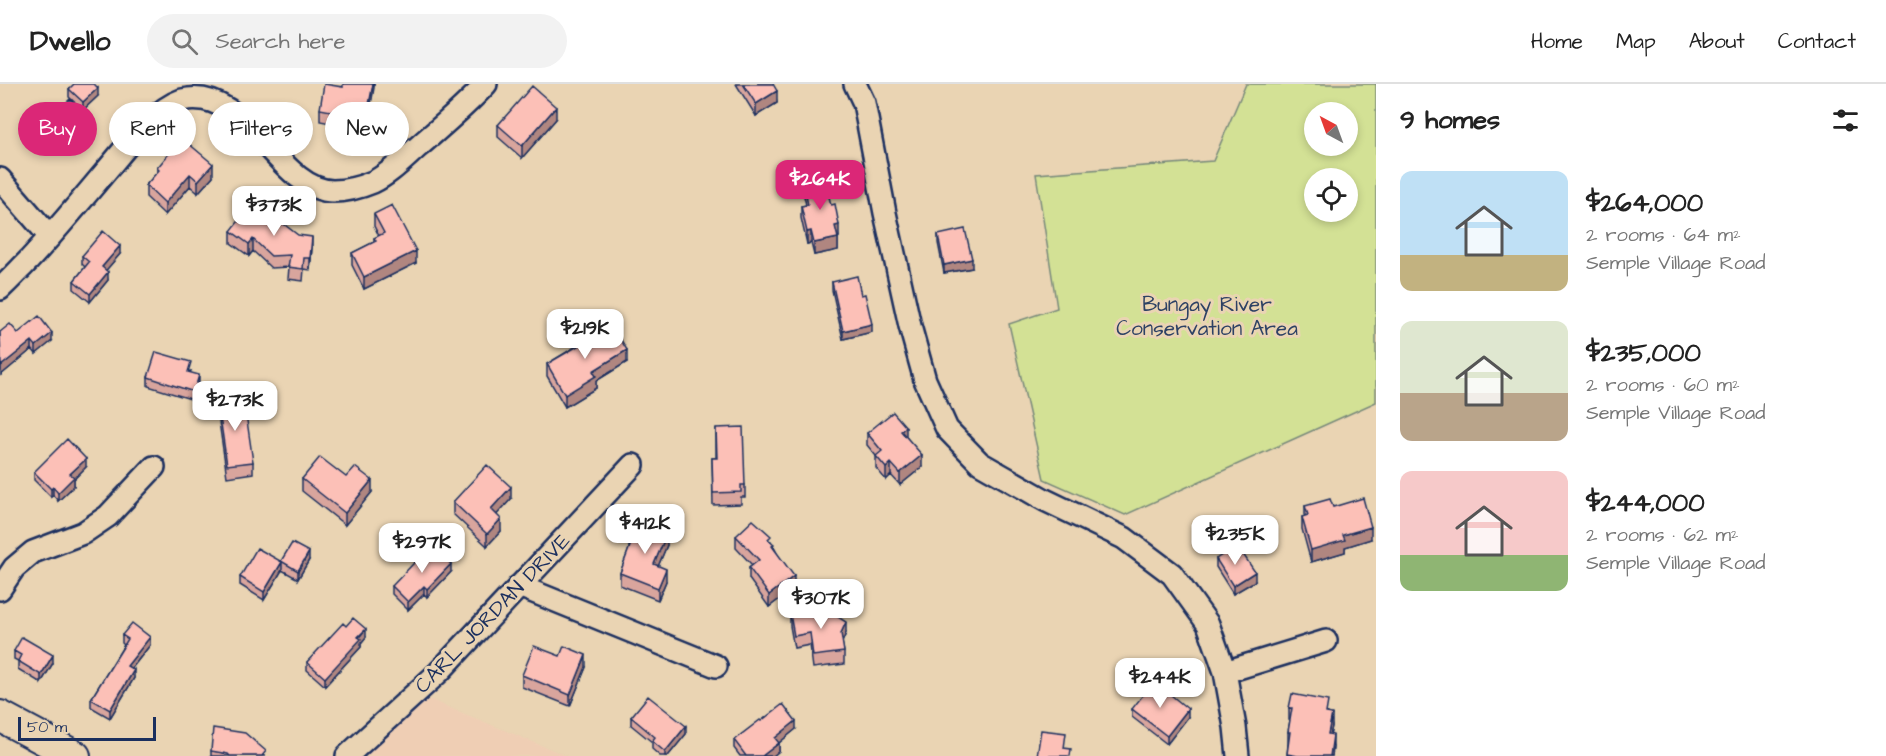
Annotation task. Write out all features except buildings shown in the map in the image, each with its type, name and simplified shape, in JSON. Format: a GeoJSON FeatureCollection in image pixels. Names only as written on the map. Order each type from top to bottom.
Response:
{"type":"FeatureCollection","features":[{"type":"Feature","properties":{"kind":"main road"},"geometry":{"type":"LineString","coordinates":[[0,716],[75,756]]}},
{"type":"Feature","properties":{"kind":"street"},"geometry":{"type":"LineString","coordinates":[[0,289],[50,237],[131,141],[161,112],[180,100],[199,96],[215,99],[234,111],[298,176],[315,187],[332,191],[351,189],[374,181],[410,154],[486,84]]}},
{"type":"Feature","properties":{"kind":"street"},"geometry":{"type":"LineString","coordinates":[[855,84],[864,103],[910,326],[925,380],[947,429],[980,462],[1045,500],[1124,538],[1172,574],[1208,624],[1225,672],[1238,756]]}},
{"type":"Feature","properties":{"kind":"street"},"geometry":{"type":"LineString","coordinates":[[0,179],[50,237]]}},
{"type":"Feature","properties":{"kind":"street","name":"CARL JORDAN DRIVE"},"geometry":{"type":"LineString","coordinates":[[347,756],[439,672],[633,465]]}},
{"type":"Feature","properties":{"kind":"street"},"geometry":{"type":"LineString","coordinates":[[0,589],[14,568],[33,552],[83,533],[108,516],[154,467]]}},
{"type":"Feature","properties":{"kind":"street"},"geometry":{"type":"LineString","coordinates":[[519,586],[716,666]]}},
{"type":"Feature","properties":{"kind":"street"},"geometry":{"type":"LineString","coordinates":[[1225,672],[1326,641]]}},
{"type":"Feature","properties":{"kind":"shaded area"},"geometry":{"type":"Polygon","coordinates":[[[427,700],[431,700],[567,756],[360,756],[427,700]]]}},
{"type":"Feature","properties":{"kind":"green space","name":"Bungay River Conservation Area"},"geometry":{"type":"Polygon","coordinates":[[[1246,84],[1376,84],[1376,402],[1125,515],[1044,479],[1009,324],[1057,308],[1036,174],[1213,161],[1246,84]]]}}]}
